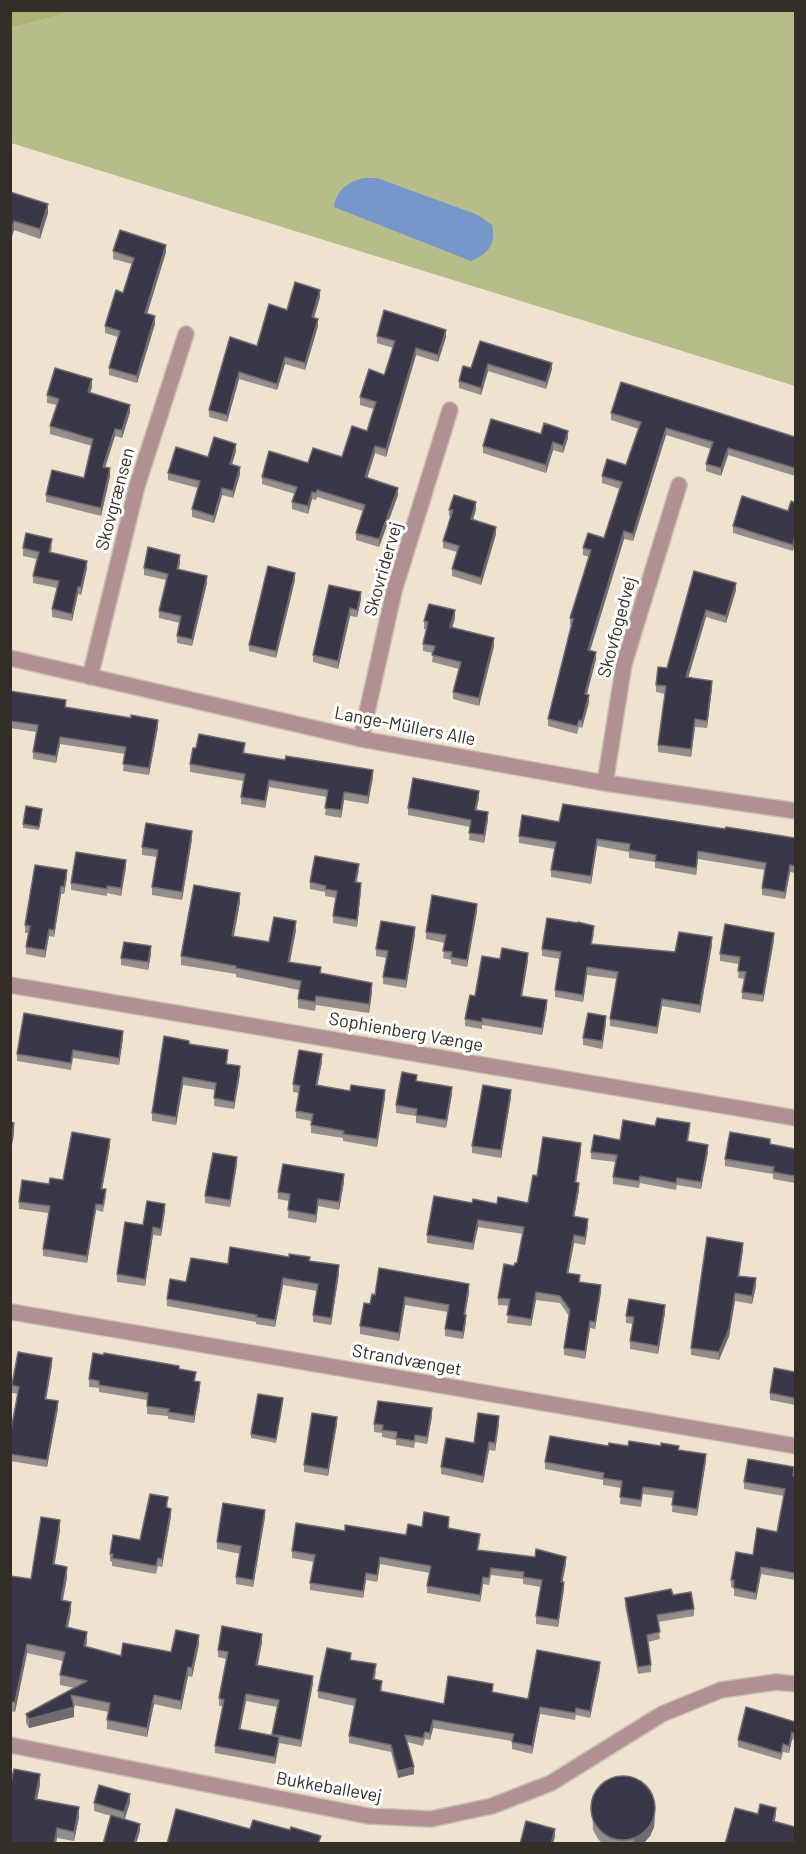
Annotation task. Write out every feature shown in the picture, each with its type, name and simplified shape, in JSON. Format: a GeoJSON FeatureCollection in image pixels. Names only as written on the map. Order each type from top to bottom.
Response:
{"type":"FeatureCollection","features":[{"type":"Feature","properties":{"kind":"street","name":"Skovgrænsen"},"geometry":{"type":"LineString","coordinates":[[90,677],[137,486],[186,334]]}},
{"type":"Feature","properties":{"kind":"street","name":"Skovridervej"},"geometry":{"type":"LineString","coordinates":[[361,740],[394,591],[450,410]]}},
{"type":"Feature","properties":{"kind":"street","name":"Skovfogedvej"},"geometry":{"type":"LineString","coordinates":[[606,783],[624,663],[679,485]]}},
{"type":"Feature","properties":{"kind":"street","name":"Lange-Müllers Alle"},"geometry":{"type":"LineString","coordinates":[[10,658],[361,740],[606,783],[795,811]]}},
{"type":"Feature","properties":{"kind":"street","name":"Sophienberg Vænge"},"geometry":{"type":"LineString","coordinates":[[10,985],[795,1118]]}},
{"type":"Feature","properties":{"kind":"street","name":"Strandvænget"},"geometry":{"type":"LineString","coordinates":[[12,1312],[795,1446]]}},
{"type":"Feature","properties":{"kind":"street","name":"Bukkeballevej"},"geometry":{"type":"LineString","coordinates":[[10,1745],[368,1816],[431,1819],[492,1806],[551,1783],[662,1714],[721,1690],[776,1682],[795,1684]]}},
{"type":"Feature","properties":{"kind":"green space"},"geometry":{"type":"Polygon","coordinates":[[[11,10],[66,11],[64,14],[11,28],[11,10]]]}},
{"type":"Feature","properties":{"kind":"green space"},"geometry":{"type":"Polygon","coordinates":[[[66,11],[795,11],[795,386],[11,143],[11,28],[64,14],[66,11]]]}},
{"type":"Feature","properties":{"kind":"water"},"geometry":{"type":"Polygon","coordinates":[[[364,178],[377,178],[478,215],[492,225],[493,238],[490,247],[471,261],[334,207],[340,191],[364,178]]]}},
{"type":"Feature","properties":{"kind":"building"},"geometry":{"type":"Polygon","coordinates":[[[10,192],[48,204],[40,229],[14,221],[10,232],[10,192]]]}},
{"type":"Feature","properties":{"kind":"building"},"geometry":{"type":"Polygon","coordinates":[[[120,230],[166,245],[145,313],[155,316],[137,376],[109,368],[120,331],[105,326],[116,290],[123,293],[134,258],[113,251],[120,230]]]}},
{"type":"Feature","properties":{"kind":"building"},"geometry":{"type":"Polygon","coordinates":[[[295,282],[320,290],[312,317],[318,319],[305,363],[285,357],[277,384],[239,372],[227,415],[209,410],[230,337],[257,346],[269,304],[287,310],[295,282]]]}},
{"type":"Feature","properties":{"kind":"building"},"geometry":{"type":"Polygon","coordinates":[[[384,310],[446,330],[438,355],[416,348],[386,449],[375,446],[365,477],[398,488],[379,539],[356,533],[365,505],[317,490],[316,493],[312,492],[308,506],[292,502],[297,487],[262,477],[269,451],[308,463],[313,448],[342,457],[352,426],[367,431],[376,402],[360,397],[369,369],[384,375],[395,341],[377,336],[384,310]]]}},
{"type":"Feature","properties":{"kind":"building"},"geometry":{"type":"Polygon","coordinates":[[[480,341],[552,363],[546,382],[488,364],[481,388],[459,381],[463,366],[471,368],[480,341]]]}},
{"type":"Feature","properties":{"kind":"building"},"geometry":{"type":"Polygon","coordinates":[[[55,368],[92,379],[88,392],[130,405],[122,430],[115,429],[103,467],[110,468],[101,508],[46,495],[52,470],[84,478],[93,439],[50,426],[59,399],[47,395],[55,368]]]}},
{"type":"Feature","properties":{"kind":"building"},"geometry":{"type":"Polygon","coordinates":[[[621,382],[795,437],[795,468],[728,448],[721,468],[706,464],[713,442],[666,428],[633,534],[624,531],[588,650],[596,652],[585,694],[589,695],[582,721],[579,720],[577,726],[548,719],[573,619],[570,618],[591,550],[583,548],[588,533],[604,538],[622,482],[602,476],[607,459],[626,465],[641,422],[611,413],[621,382]]]}},
{"type":"Feature","properties":{"kind":"building"},"geometry":{"type":"Polygon","coordinates":[[[491,419],[541,434],[544,423],[568,431],[563,446],[553,442],[546,465],[483,446],[491,419]]]}},
{"type":"Feature","properties":{"kind":"building"},"geometry":{"type":"Polygon","coordinates":[[[214,437],[236,444],[230,464],[240,467],[233,491],[222,488],[214,516],[192,509],[200,481],[168,473],[176,447],[208,457],[214,437]]]}},
{"type":"Feature","properties":{"kind":"building"},"geometry":{"type":"Polygon","coordinates":[[[454,495],[476,502],[471,519],[496,527],[481,578],[452,569],[459,546],[443,541],[453,510],[449,510],[454,495]]]}},
{"type":"Feature","properties":{"kind":"building"},"geometry":{"type":"Polygon","coordinates":[[[742,496],[788,511],[791,501],[795,503],[793,545],[733,526],[742,496]]]}},
{"type":"Feature","properties":{"kind":"building"},"geometry":{"type":"Polygon","coordinates":[[[26,533],[52,539],[49,552],[87,561],[72,614],[52,609],[59,581],[33,576],[39,552],[23,548],[26,533]]]}},
{"type":"Feature","properties":{"kind":"building"},"geometry":{"type":"Polygon","coordinates":[[[148,547],[180,555],[177,569],[207,576],[192,639],[177,636],[181,616],[159,611],[168,574],[144,568],[148,547]]]}},
{"type":"Feature","properties":{"kind":"building"},"geometry":{"type":"Polygon","coordinates":[[[268,566],[295,573],[276,651],[249,645],[268,566]]]}},
{"type":"Feature","properties":{"kind":"building"},"geometry":{"type":"Polygon","coordinates":[[[694,571],[736,583],[726,616],[706,610],[686,677],[712,681],[707,721],[695,719],[691,749],[658,745],[666,686],[656,685],[658,667],[667,668],[694,571]]]}},
{"type":"Feature","properties":{"kind":"building"},"geometry":{"type":"Polygon","coordinates":[[[329,585],[361,592],[357,610],[350,608],[338,661],[313,655],[329,585]]]}},
{"type":"Feature","properties":{"kind":"building"},"geometry":{"type":"Polygon","coordinates":[[[429,604],[455,610],[450,627],[494,638],[479,698],[453,692],[461,662],[432,655],[435,646],[423,644],[428,622],[424,621],[429,604]]]}},
{"type":"Feature","properties":{"kind":"building"},"geometry":{"type":"Polygon","coordinates":[[[10,691],[66,700],[65,707],[158,720],[149,768],[123,764],[126,747],[60,737],[56,756],[33,752],[38,725],[10,721],[10,691]]]}},
{"type":"Feature","properties":{"kind":"building"},"geometry":{"type":"Polygon","coordinates":[[[199,734],[245,743],[243,753],[285,760],[286,756],[373,770],[368,796],[344,792],[341,810],[325,808],[328,790],[269,780],[265,801],[241,797],[245,774],[190,764],[199,734]]]}},
{"type":"Feature","properties":{"kind":"building"},"geometry":{"type":"Polygon","coordinates":[[[413,778],[479,791],[475,810],[488,812],[484,835],[469,833],[471,820],[408,808],[413,778]]]}},
{"type":"Feature","properties":{"kind":"building"},"geometry":{"type":"Polygon","coordinates":[[[563,804],[795,838],[795,866],[790,865],[785,892],[762,888],[766,863],[698,851],[696,868],[655,861],[656,855],[629,850],[630,844],[597,839],[591,876],[551,870],[556,842],[519,836],[522,815],[559,822],[563,804]]]}},
{"type":"Feature","properties":{"kind":"building"},"geometry":{"type":"Polygon","coordinates":[[[26,806],[42,809],[39,827],[23,824],[26,806]]]}},
{"type":"Feature","properties":{"kind":"building"},"geometry":{"type":"Polygon","coordinates":[[[146,823],[192,831],[182,892],[152,887],[158,850],[142,847],[146,823]]]}},
{"type":"Feature","properties":{"kind":"building"},"geometry":{"type":"Polygon","coordinates":[[[76,852],[126,860],[121,888],[107,886],[107,889],[71,883],[76,852]]]}},
{"type":"Feature","properties":{"kind":"building"},"geometry":{"type":"Polygon","coordinates":[[[315,856],[359,864],[355,882],[361,883],[357,920],[333,916],[337,891],[325,889],[326,886],[310,882],[315,856]]]}},
{"type":"Feature","properties":{"kind":"building"},"geometry":{"type":"Polygon","coordinates":[[[35,865],[67,870],[64,887],[61,886],[54,930],[49,929],[45,950],[26,947],[30,926],[25,925],[35,865]]]}},
{"type":"Feature","properties":{"kind":"building"},"geometry":{"type":"Polygon","coordinates":[[[194,885],[240,893],[232,936],[269,942],[274,917],[296,921],[288,962],[321,967],[320,973],[372,983],[369,1004],[316,996],[315,1002],[298,999],[301,981],[181,956],[194,885]]]}},
{"type":"Feature","properties":{"kind":"building"},"geometry":{"type":"Polygon","coordinates":[[[432,895],[477,904],[467,960],[451,957],[452,952],[443,951],[446,935],[426,932],[432,895]]]}},
{"type":"Feature","properties":{"kind":"building"},"geometry":{"type":"Polygon","coordinates":[[[547,918],[594,926],[591,944],[675,952],[679,932],[712,937],[700,1005],[662,999],[657,1027],[610,1019],[618,972],[587,967],[583,995],[555,990],[561,952],[542,949],[547,918]]]}},
{"type":"Feature","properties":{"kind":"building"},"geometry":{"type":"Polygon","coordinates":[[[381,921],[415,927],[406,980],[383,977],[388,951],[376,949],[381,921]]]}},
{"type":"Feature","properties":{"kind":"building"},"geometry":{"type":"Polygon","coordinates":[[[725,924],[774,933],[763,995],[742,992],[746,972],[738,971],[740,957],[720,954],[725,924]]]}},
{"type":"Feature","properties":{"kind":"building"},"geometry":{"type":"Polygon","coordinates":[[[124,942],[151,946],[148,962],[121,958],[124,942]]]}},
{"type":"Feature","properties":{"kind":"building"},"geometry":{"type":"Polygon","coordinates":[[[502,948],[528,953],[521,996],[547,1000],[542,1028],[482,1018],[482,1022],[465,1019],[470,995],[475,996],[482,956],[500,959],[502,948]]]}},
{"type":"Feature","properties":{"kind":"building"},"geometry":{"type":"Polygon","coordinates":[[[24,1013],[123,1031],[119,1058],[73,1050],[71,1063],[17,1054],[24,1013]]]}},
{"type":"Feature","properties":{"kind":"building"},"geometry":{"type":"Polygon","coordinates":[[[588,1013],[606,1016],[602,1041],[583,1038],[588,1013]]]}},
{"type":"Feature","properties":{"kind":"building"},"geometry":{"type":"Polygon","coordinates":[[[164,1036],[189,1041],[189,1044],[228,1050],[226,1064],[240,1066],[234,1102],[214,1098],[216,1083],[183,1077],[176,1117],[152,1113],[164,1036]]]}},
{"type":"Feature","properties":{"kind":"building"},"geometry":{"type":"Polygon","coordinates":[[[299,1050],[322,1054],[316,1085],[350,1091],[351,1085],[385,1090],[377,1139],[343,1134],[344,1131],[311,1125],[313,1114],[296,1111],[300,1086],[293,1084],[299,1050]]]}},
{"type":"Feature","properties":{"kind":"building"},"geometry":{"type":"Polygon","coordinates":[[[402,1072],[417,1075],[416,1081],[452,1087],[446,1120],[416,1115],[417,1109],[396,1105],[402,1072]]]}},
{"type":"Feature","properties":{"kind":"building"},"geometry":{"type":"Polygon","coordinates":[[[483,1085],[511,1090],[501,1150],[472,1146],[483,1085]]]}},
{"type":"Feature","properties":{"kind":"building"},"geometry":{"type":"Polygon","coordinates":[[[657,1118],[690,1123],[687,1141],[708,1145],[701,1182],[677,1178],[676,1183],[640,1176],[639,1181],[613,1177],[617,1155],[591,1152],[594,1135],[620,1140],[623,1120],[655,1126],[657,1118]]]}},
{"type":"Feature","properties":{"kind":"building"},"geometry":{"type":"Polygon","coordinates":[[[10,1122],[14,1123],[10,1145],[10,1122]]]}},
{"type":"Feature","properties":{"kind":"building"},"geometry":{"type":"Polygon","coordinates":[[[72,1132],[110,1139],[101,1189],[106,1189],[103,1205],[96,1204],[87,1256],[43,1249],[50,1206],[19,1202],[22,1180],[49,1184],[50,1178],[63,1180],[72,1132]]]}},
{"type":"Feature","properties":{"kind":"building"},"geometry":{"type":"Polygon","coordinates":[[[730,1132],[770,1139],[770,1144],[795,1149],[795,1176],[773,1172],[774,1167],[725,1159],[730,1132]]]}},
{"type":"Feature","properties":{"kind":"building"},"geometry":{"type":"Polygon","coordinates":[[[543,1137],[581,1143],[575,1182],[579,1183],[573,1216],[588,1219],[585,1237],[574,1235],[567,1273],[580,1275],[579,1282],[601,1285],[595,1322],[590,1321],[585,1351],[564,1348],[570,1310],[560,1296],[536,1292],[531,1319],[507,1315],[510,1299],[498,1298],[504,1264],[514,1266],[517,1263],[524,1227],[478,1220],[473,1243],[427,1235],[434,1196],[472,1203],[473,1199],[497,1204],[498,1197],[528,1203],[533,1175],[537,1176],[543,1137]]]}},
{"type":"Feature","properties":{"kind":"building"},"geometry":{"type":"Polygon","coordinates":[[[213,1153],[237,1157],[230,1200],[205,1196],[213,1153]]]}},
{"type":"Feature","properties":{"kind":"building"},"geometry":{"type":"Polygon","coordinates":[[[283,1164],[344,1174],[339,1202],[318,1199],[316,1215],[288,1210],[290,1194],[278,1192],[283,1164]]]}},
{"type":"Feature","properties":{"kind":"building"},"geometry":{"type":"Polygon","coordinates":[[[147,1201],[165,1204],[161,1229],[153,1227],[145,1279],[117,1274],[125,1222],[143,1225],[147,1201]]]}},
{"type":"Feature","properties":{"kind":"building"},"geometry":{"type":"Polygon","coordinates":[[[707,1237],[743,1243],[738,1276],[756,1278],[752,1296],[735,1293],[729,1329],[719,1352],[691,1348],[707,1237]]]}},
{"type":"Feature","properties":{"kind":"building"},"geometry":{"type":"Polygon","coordinates":[[[230,1247],[289,1257],[289,1254],[310,1257],[309,1261],[339,1265],[331,1318],[313,1315],[318,1284],[283,1278],[275,1320],[167,1299],[170,1279],[186,1282],[191,1258],[228,1264],[230,1247]]]}},
{"type":"Feature","properties":{"kind":"building"},"geometry":{"type":"Polygon","coordinates":[[[379,1268],[469,1284],[463,1332],[445,1329],[449,1305],[405,1297],[399,1333],[360,1326],[364,1303],[370,1304],[372,1294],[375,1295],[379,1268]]]}},
{"type":"Feature","properties":{"kind":"building"},"geometry":{"type":"Polygon","coordinates":[[[629,1299],[665,1305],[658,1346],[630,1341],[634,1317],[626,1316],[629,1299]]]}},
{"type":"Feature","properties":{"kind":"building"},"geometry":{"type":"Polygon","coordinates":[[[18,1352],[52,1358],[45,1399],[58,1401],[47,1460],[10,1454],[10,1436],[19,1387],[12,1385],[18,1352]]]}},
{"type":"Feature","properties":{"kind":"building"},"geometry":{"type":"Polygon","coordinates":[[[93,1353],[179,1366],[179,1369],[196,1372],[194,1381],[200,1382],[194,1416],[147,1406],[148,1393],[99,1385],[99,1381],[89,1379],[93,1353]]]}},
{"type":"Feature","properties":{"kind":"building"},"geometry":{"type":"Polygon","coordinates":[[[774,1368],[795,1372],[795,1398],[770,1393],[774,1368]]]}},
{"type":"Feature","properties":{"kind":"building"},"geometry":{"type":"Polygon","coordinates":[[[258,1394],[283,1398],[276,1439],[251,1434],[258,1394]]]}},
{"type":"Feature","properties":{"kind":"building"},"geometry":{"type":"Polygon","coordinates":[[[378,1401],[432,1408],[427,1437],[415,1435],[414,1441],[396,1438],[397,1432],[382,1430],[383,1425],[374,1424],[378,1401]]]}},
{"type":"Feature","properties":{"kind":"building"},"geometry":{"type":"Polygon","coordinates":[[[312,1413],[337,1417],[328,1469],[304,1465],[312,1413]]]}},
{"type":"Feature","properties":{"kind":"building"},"geometry":{"type":"Polygon","coordinates":[[[478,1413],[499,1416],[495,1443],[489,1442],[483,1476],[441,1467],[446,1438],[474,1443],[478,1413]]]}},
{"type":"Feature","properties":{"kind":"building"},"geometry":{"type":"Polygon","coordinates":[[[550,1436],[608,1446],[609,1443],[628,1446],[629,1441],[661,1446],[661,1443],[679,1446],[678,1450],[706,1454],[697,1509],[672,1505],[674,1491],[643,1487],[641,1500],[620,1497],[622,1481],[603,1478],[604,1473],[545,1462],[550,1436]]]}},
{"type":"Feature","properties":{"kind":"building"},"geometry":{"type":"Polygon","coordinates":[[[748,1459],[794,1467],[793,1476],[795,1476],[795,1573],[761,1567],[756,1593],[734,1588],[734,1580],[731,1580],[736,1552],[753,1555],[757,1528],[777,1532],[785,1489],[744,1482],[748,1459]]]}},
{"type":"Feature","properties":{"kind":"building"},"geometry":{"type":"Polygon","coordinates":[[[150,1494],[168,1497],[166,1507],[171,1509],[162,1559],[158,1558],[156,1566],[112,1558],[113,1554],[110,1554],[113,1535],[140,1540],[150,1494]]]}},
{"type":"Feature","properties":{"kind":"building"},"geometry":{"type":"Polygon","coordinates":[[[223,1503],[265,1510],[253,1580],[236,1577],[241,1546],[217,1542],[223,1503]]]}},
{"type":"Feature","properties":{"kind":"building"},"geometry":{"type":"Polygon","coordinates":[[[424,1512],[449,1517],[448,1528],[480,1534],[477,1550],[535,1557],[536,1549],[566,1557],[561,1582],[564,1582],[558,1620],[536,1616],[542,1580],[523,1577],[524,1572],[491,1568],[489,1578],[483,1577],[480,1595],[427,1586],[431,1566],[380,1557],[377,1575],[366,1573],[363,1591],[310,1583],[315,1555],[292,1551],[296,1523],[345,1531],[345,1525],[406,1535],[408,1524],[422,1527],[424,1512]]]}},
{"type":"Feature","properties":{"kind":"building"},"geometry":{"type":"Polygon","coordinates":[[[41,1517],[60,1520],[53,1564],[67,1567],[61,1600],[71,1602],[66,1627],[87,1632],[84,1646],[121,1656],[123,1643],[171,1652],[176,1630],[199,1635],[192,1668],[188,1667],[181,1701],[154,1695],[147,1728],[107,1720],[110,1703],[71,1695],[74,1707],[29,1719],[26,1714],[87,1681],[60,1675],[65,1652],[27,1644],[15,1702],[10,1702],[10,1576],[31,1579],[41,1517]]]}},
{"type":"Feature","properties":{"kind":"building"},"geometry":{"type":"Polygon","coordinates":[[[671,1589],[673,1595],[691,1592],[694,1609],[657,1615],[660,1632],[647,1635],[651,1665],[638,1667],[625,1598],[671,1589]]]}},
{"type":"Feature","properties":{"kind":"building"},"geometry":{"type":"Polygon","coordinates":[[[222,1626],[262,1634],[256,1665],[313,1676],[301,1740],[272,1734],[279,1700],[246,1694],[239,1729],[279,1737],[275,1757],[215,1746],[224,1700],[219,1698],[228,1652],[218,1650],[222,1626]]]}},
{"type":"Feature","properties":{"kind":"building"},"geometry":{"type":"Polygon","coordinates":[[[327,1648],[351,1653],[350,1660],[376,1664],[373,1679],[382,1681],[380,1691],[444,1704],[448,1676],[493,1684],[492,1692],[528,1699],[537,1650],[600,1662],[590,1711],[576,1708],[575,1713],[540,1707],[532,1746],[512,1742],[514,1734],[433,1720],[430,1733],[425,1732],[423,1738],[405,1735],[414,1767],[398,1771],[391,1745],[349,1736],[356,1699],[318,1691],[327,1648]]]}},
{"type":"Feature","properties":{"kind":"building"},"geometry":{"type":"Polygon","coordinates":[[[746,1707],[795,1722],[795,1734],[792,1732],[789,1746],[783,1744],[781,1753],[738,1740],[746,1707]]]}},
{"type":"Feature","properties":{"kind":"building"},"geometry":{"type":"Polygon","coordinates":[[[14,1769],[40,1774],[35,1799],[79,1807],[74,1832],[57,1828],[54,1844],[10,1844],[10,1782],[14,1769]]]}},
{"type":"Feature","properties":{"kind":"building"},"geometry":{"type":"Polygon","coordinates":[[[623,1776],[641,1782],[649,1790],[655,1808],[649,1826],[641,1834],[623,1840],[605,1834],[597,1826],[591,1808],[597,1790],[605,1782],[623,1776]]]}},
{"type":"Feature","properties":{"kind":"building"},"geometry":{"type":"Polygon","coordinates":[[[99,1785],[130,1794],[124,1812],[94,1803],[99,1785]]]}},
{"type":"Feature","properties":{"kind":"building"},"geometry":{"type":"Polygon","coordinates":[[[760,1804],[776,1808],[773,1821],[795,1827],[795,1844],[725,1844],[735,1808],[758,1814],[760,1804]]]}},
{"type":"Feature","properties":{"kind":"building"},"geometry":{"type":"Polygon","coordinates":[[[176,1809],[250,1829],[253,1820],[290,1830],[291,1827],[321,1836],[318,1844],[167,1844],[176,1809]]]}},
{"type":"Feature","properties":{"kind":"building"},"geometry":{"type":"Polygon","coordinates":[[[111,1815],[140,1824],[134,1844],[103,1844],[111,1815]]]}},
{"type":"Feature","properties":{"kind":"building"},"geometry":{"type":"Polygon","coordinates":[[[526,1821],[555,1829],[551,1844],[520,1844],[526,1821]]]}}]}
